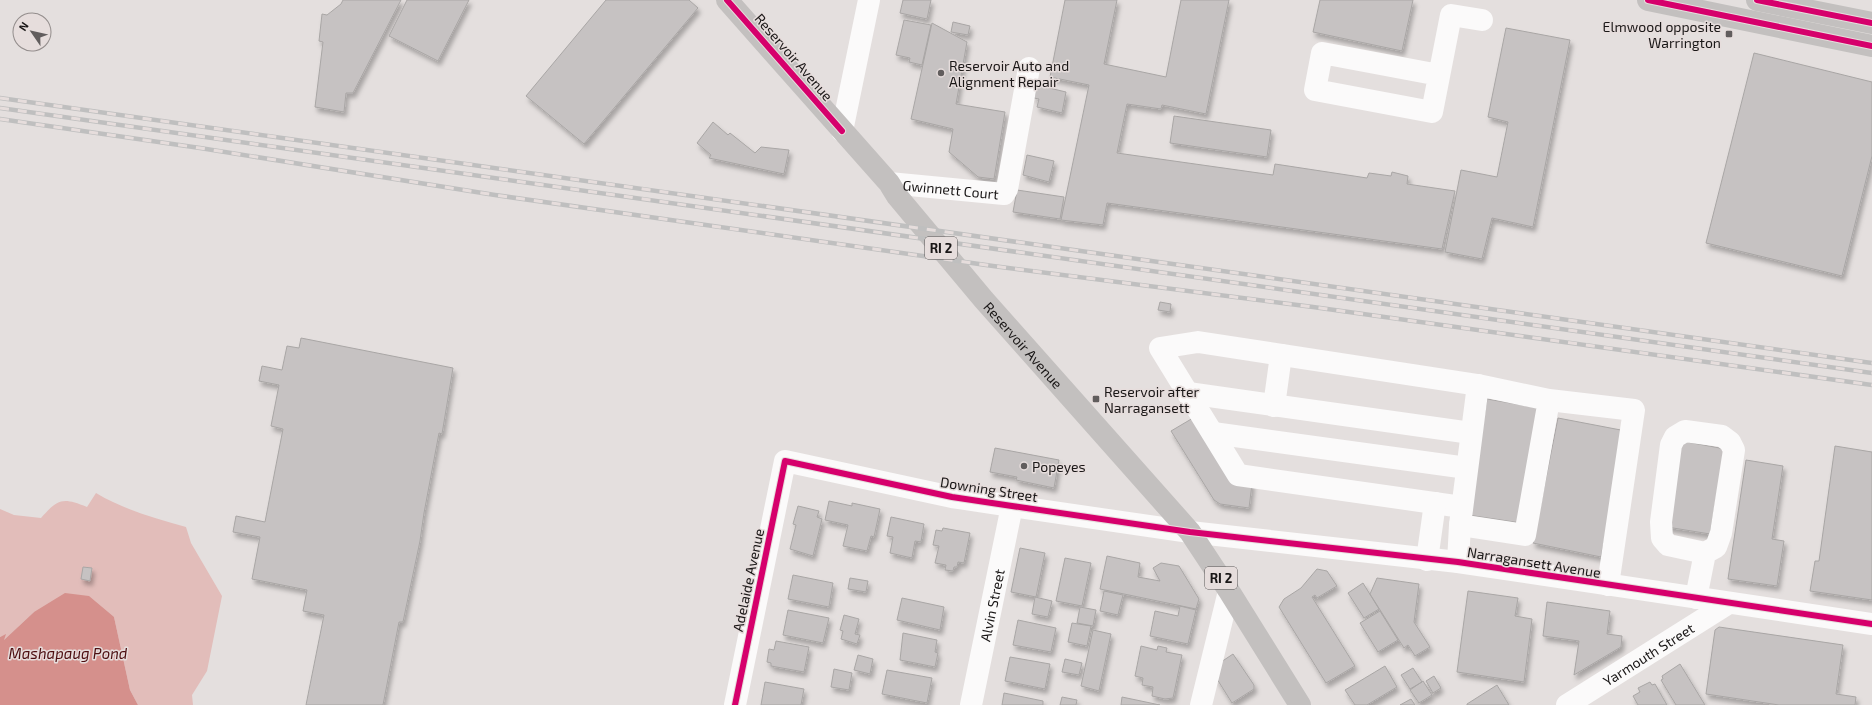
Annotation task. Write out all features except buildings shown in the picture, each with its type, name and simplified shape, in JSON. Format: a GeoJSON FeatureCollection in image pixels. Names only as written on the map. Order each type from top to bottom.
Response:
{"type":"FeatureCollection","features":[{"type":"Feature","properties":{"kind":"main road","name":"Reservoir Avenue"},"geometry":{"type":"LineString","coordinates":[[727,0],[893,190],[984,300],[1190,532],[1229,591],[1300,705]]}},
{"type":"Feature","properties":{"kind":"main road"},"geometry":{"type":"LineString","coordinates":[[1648,0],[1716,7],[1872,46]]}},
{"type":"Feature","properties":{"kind":"main road"},"geometry":{"type":"LineString","coordinates":[[1757,0],[1872,23]]}},
{"type":"Feature","properties":{"kind":"street"},"geometry":{"type":"LineString","coordinates":[[842,131],[869,0]]}},
{"type":"Feature","properties":{"kind":"street"},"geometry":{"type":"LineString","coordinates":[[1439,75],[1322,53],[1315,90],[1432,112],[1451,15],[1482,20]]}},
{"type":"Feature","properties":{"kind":"street","name":"Gwinnett Court"},"geometry":{"type":"LineString","coordinates":[[893,190],[1004,194],[1007,189],[1029,68]]}},
{"type":"Feature","properties":{"kind":"street"},"geometry":{"type":"LineString","coordinates":[[1549,400],[1525,534],[1461,516],[1435,504],[1238,475],[1160,348],[1198,342],[1478,386],[1549,400],[1634,410],[1608,585]]}},
{"type":"Feature","properties":{"kind":"street"},"geometry":{"type":"LineString","coordinates":[[1274,406],[1281,355]]}},
{"type":"Feature","properties":{"kind":"street"},"geometry":{"type":"LineString","coordinates":[[1458,562],[1461,516],[1478,386]]}},
{"type":"Feature","properties":{"kind":"street"},"geometry":{"type":"LineString","coordinates":[[1188,393],[1471,433]]}},
{"type":"Feature","properties":{"kind":"street"},"geometry":{"type":"LineString","coordinates":[[1696,598],[1705,553],[1716,546],[1721,533],[1734,450],[1730,442],[1722,436],[1685,431],[1675,437],[1671,445],[1661,522],[1662,538],[1668,544],[1705,553]]}},
{"type":"Feature","properties":{"kind":"street"},"geometry":{"type":"LineString","coordinates":[[1212,433],[1467,468]]}},
{"type":"Feature","properties":{"kind":"street","name":"Downing Street"},"geometry":{"type":"LineString","coordinates":[[785,461],[952,497],[1190,532]]}},
{"type":"Feature","properties":{"kind":"street","name":"Adelaide Avenue"},"geometry":{"type":"LineString","coordinates":[[735,705],[785,461]]}},
{"type":"Feature","properties":{"kind":"street"},"geometry":{"type":"LineString","coordinates":[[1427,560],[1435,504]]}},
{"type":"Feature","properties":{"kind":"street","name":"Alvin Street"},"geometry":{"type":"LineString","coordinates":[[971,705],[1012,506]]}},
{"type":"Feature","properties":{"kind":"street","name":"Narragansett Avenue"},"geometry":{"type":"LineString","coordinates":[[1190,532],[1427,560],[1458,562],[1872,624]]}},
{"type":"Feature","properties":{"kind":"street"},"geometry":{"type":"LineString","coordinates":[[1201,705],[1229,591]]}},
{"type":"Feature","properties":{"kind":"street","name":"Yarmouth Street"},"geometry":{"type":"LineString","coordinates":[[1567,705],[1729,603]]}},
{"type":"Feature","properties":{"kind":"shaded area"},"geometry":{"type":"Polygon","coordinates":[[[96,493],[129,509],[186,527],[191,543],[222,596],[207,671],[192,695],[193,705],[138,705],[130,690],[114,617],[34,612],[3,641],[5,635],[0,637],[0,509],[14,515],[41,518],[52,507],[61,502],[72,502],[87,507],[96,493]]]}},
{"type":"Feature","properties":{"kind":"water","name":"Mashapaug Pond"},"geometry":{"type":"Polygon","coordinates":[[[65,593],[89,596],[114,617],[130,690],[138,705],[0,705],[0,637],[6,634],[4,640],[34,612],[65,593]]]}},
{"type":"Feature","properties":{"kind":"railway"},"geometry":{"type":"LineString","coordinates":[[0,98],[1872,363]]}},
{"type":"Feature","properties":{"kind":"railway"},"geometry":{"type":"LineString","coordinates":[[0,108],[1872,373]]}},
{"type":"Feature","properties":{"kind":"railway"},"geometry":{"type":"LineString","coordinates":[[0,119],[200,148],[495,195],[993,266],[1313,307],[1872,385]]}},
{"type":"Feature","properties":{"kind":"cycle path"},"geometry":{"type":"LineString","coordinates":[[727,0],[842,131]]}},
{"type":"Feature","properties":{"kind":"cycle path"},"geometry":{"type":"LineString","coordinates":[[1648,0],[1872,46]]}},
{"type":"Feature","properties":{"kind":"cycle path"},"geometry":{"type":"LineString","coordinates":[[1757,0],[1872,23]]}},
{"type":"Feature","properties":{"kind":"cycle path"},"geometry":{"type":"LineString","coordinates":[[735,705],[785,461],[952,497],[1012,506],[1190,532],[1458,562],[1872,624]]}},
{"type":"Feature","properties":{"kind":"place","name":"Elmwood opposite Warrington"},"geometry":{"type":"Point","coordinates":[1729,34]}},
{"type":"Feature","properties":{"kind":"place","name":"Reservoir Auto and Alignment Repair"},"geometry":{"type":"Point","coordinates":[941,73]}},
{"type":"Feature","properties":{"kind":"place","name":"Reservoir after Narragansett"},"geometry":{"type":"Point","coordinates":[1096,399]}},
{"type":"Feature","properties":{"kind":"place","name":"Popeyes"},"geometry":{"type":"Point","coordinates":[1024,466]}}]}
